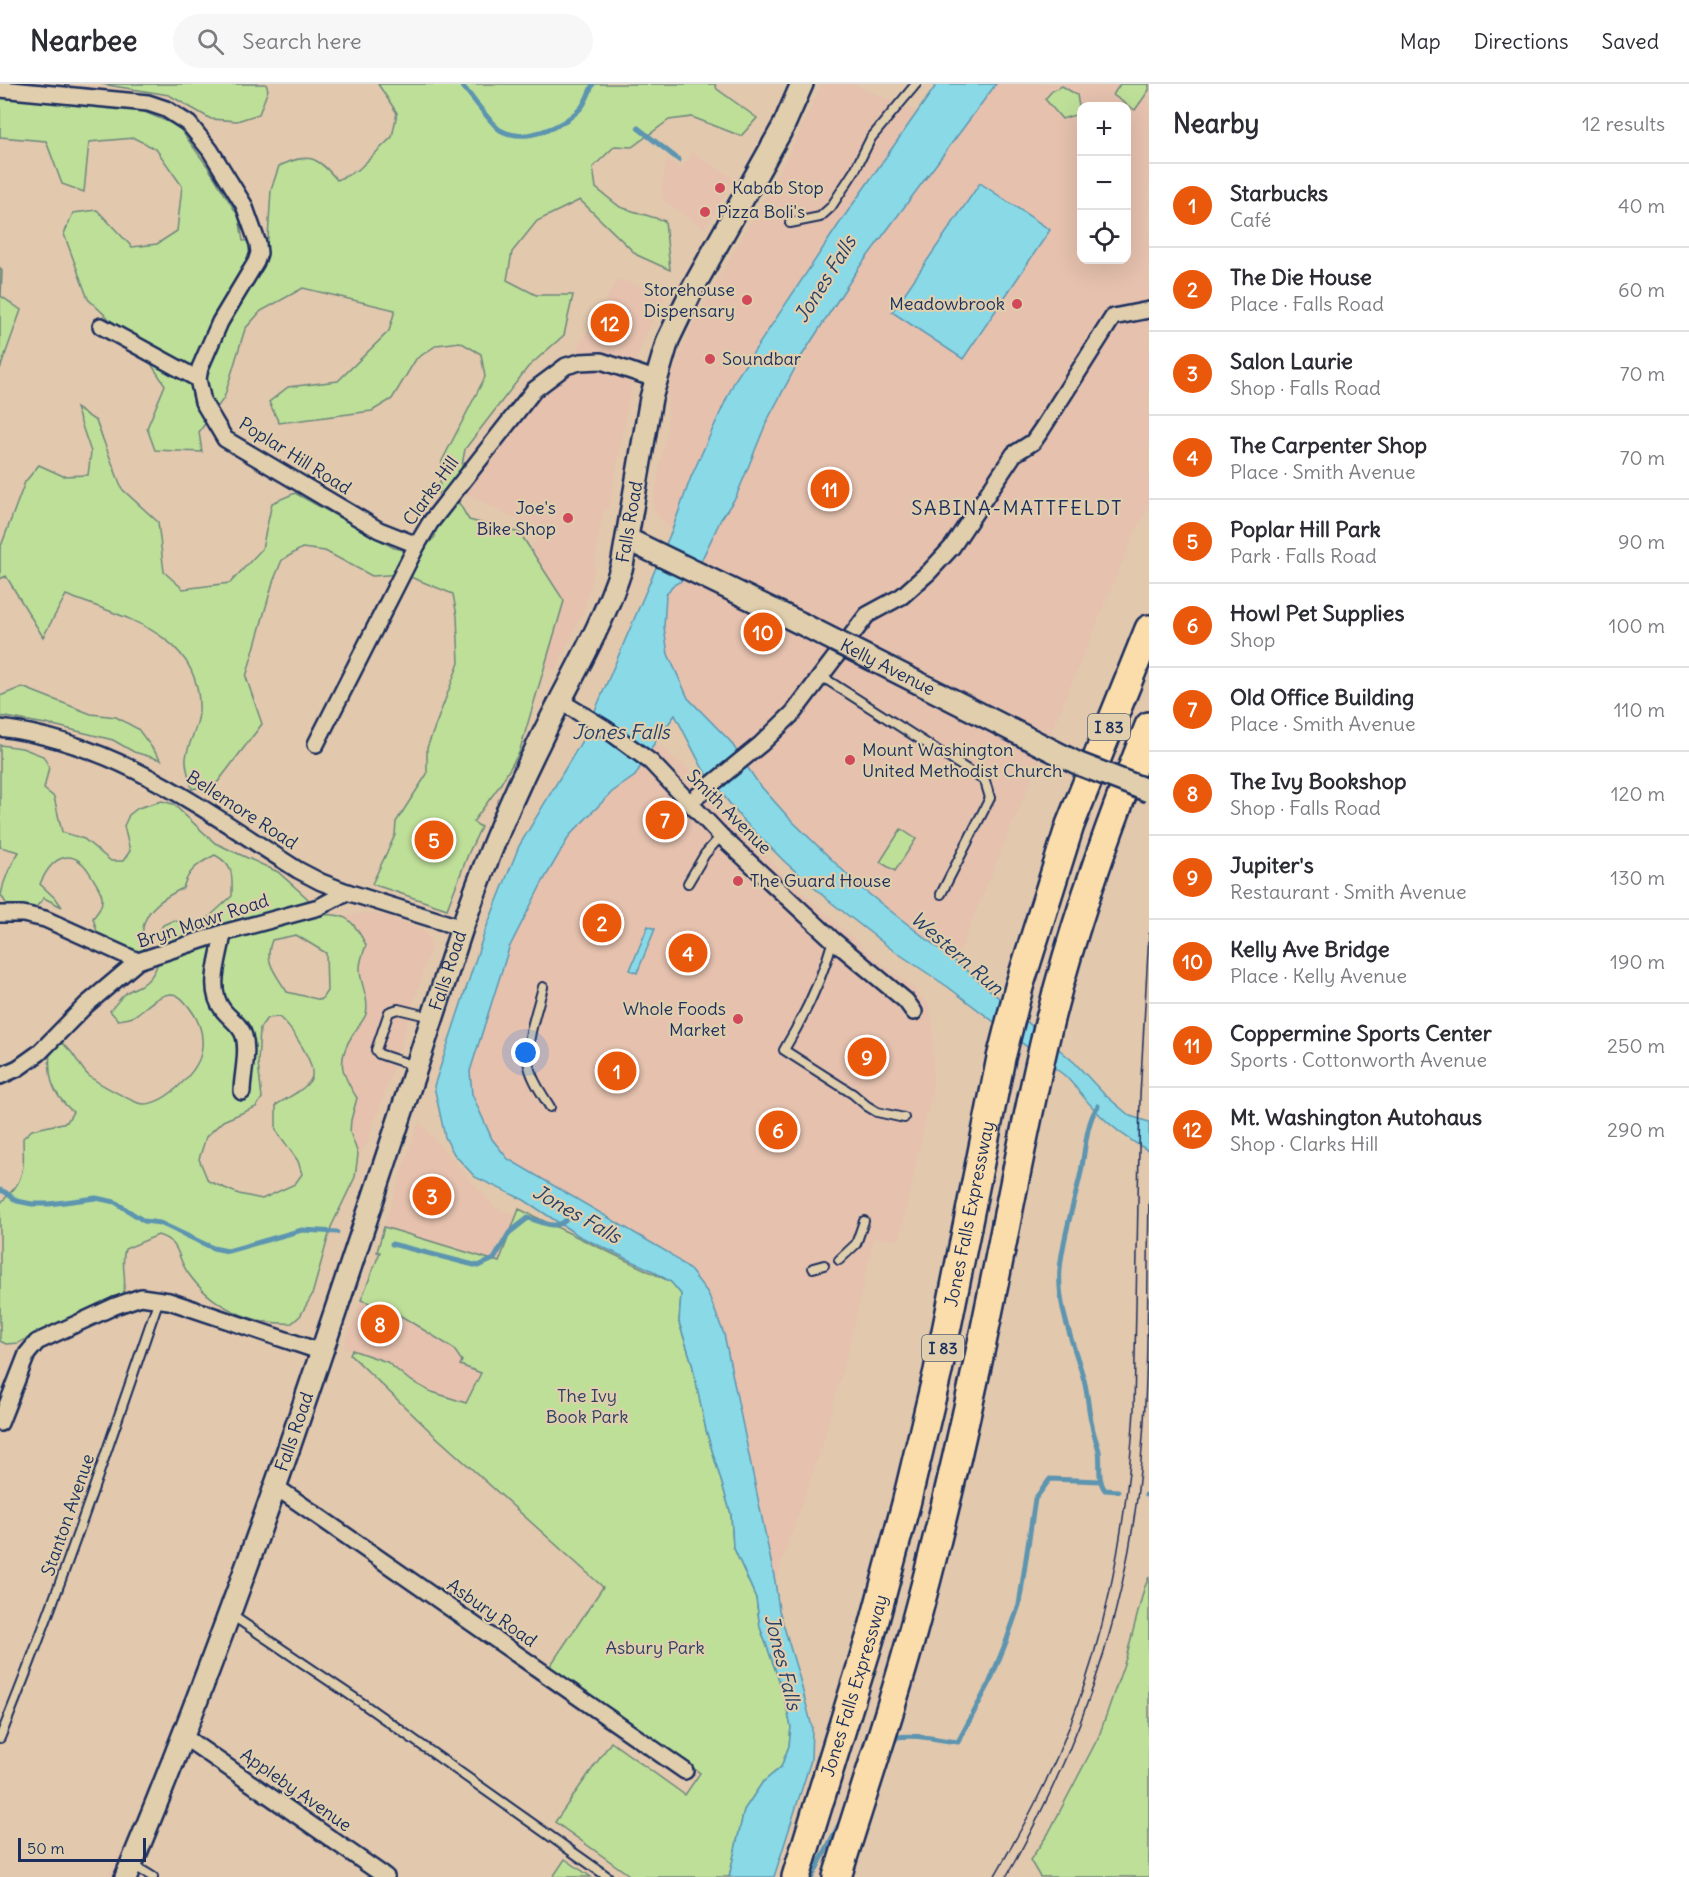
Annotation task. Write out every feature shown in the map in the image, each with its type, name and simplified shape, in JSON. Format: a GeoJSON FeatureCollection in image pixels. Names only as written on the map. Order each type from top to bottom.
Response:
{"type":"FeatureCollection","features":[{"type":"Feature","properties":{"kind":"highway","name":"Jones Falls Expressway"},"geometry":{"type":"LineString","coordinates":[[796,1877],[871,1635],[906,1504],[938,1371],[1001,1058],[1019,987],[1070,825],[1146,633]]}},
{"type":"Feature","properties":{"kind":"highway","name":"Jones Falls Expressway"},"geometry":{"type":"LineString","coordinates":[[837,1877],[909,1645],[944,1512],[975,1378],[1035,1083],[1052,1012],[1069,950],[1106,838],[1149,726]]}},
{"type":"Feature","properties":{"kind":"main road","name":"Falls Road"},"geometry":{"type":"LineString","coordinates":[[129,1870],[183,1736],[276,1487],[486,861],[523,775],[609,602],[622,566],[639,456],[655,379],[668,340],[689,296],[783,127],[802,84]]}},
{"type":"Feature","properties":{"kind":"main road","name":"Kelly Avenue"},"geometry":{"type":"LineString","coordinates":[[627,539],[1071,760],[1149,791]]}},
{"type":"Feature","properties":{"kind":"street"},"geometry":{"type":"LineString","coordinates":[[0,88],[148,103],[166,108],[189,124],[210,150],[244,205],[259,253],[246,280],[220,322],[200,368],[198,380],[101,326]]}},
{"type":"Feature","properties":{"kind":"street"},"geometry":{"type":"LineString","coordinates":[[690,802],[761,744],[793,712],[867,615],[902,596],[952,547],[1014,454],[1033,442],[1113,317],[1149,310]]}},
{"type":"Feature","properties":{"kind":"street","name":"Clarks Hill"},"geometry":{"type":"LineString","coordinates":[[316,744],[417,545],[477,461],[534,390],[566,366],[580,362],[601,361],[655,379]]}},
{"type":"Feature","properties":{"kind":"street","name":"Poplar Hill Road"},"geometry":{"type":"LineString","coordinates":[[198,380],[203,402],[225,439],[379,530],[417,545]]}},
{"type":"Feature","properties":{"kind":"street","name":"Smith Avenue"},"geometry":{"type":"LineString","coordinates":[[561,701],[632,746],[668,778],[721,836],[833,940],[906,1001],[914,1012]]}},
{"type":"Feature","properties":{"kind":"street","name":"Bellemore Road"},"geometry":{"type":"LineString","coordinates":[[0,728],[20,730],[63,741],[135,769],[191,800],[298,870],[321,882],[462,928]]}},
{"type":"Feature","properties":{"kind":"street","name":"Bryn Mawr Road"},"geometry":{"type":"LineString","coordinates":[[0,1076],[18,1068],[39,1053],[86,1005],[138,961],[223,933],[319,907],[346,892]]}},
{"type":"Feature","properties":{"kind":"street"},"geometry":{"type":"LineString","coordinates":[[0,914],[23,914],[45,920],[138,961]]}},
{"type":"Feature","properties":{"kind":"street"},"geometry":{"type":"LineString","coordinates":[[223,933],[214,988],[216,999],[244,1035],[246,1048],[242,1092]]}},
{"type":"Feature","properties":{"kind":"street"},"geometry":{"type":"LineString","coordinates":[[0,1424],[27,1354],[37,1342],[141,1297],[159,1299],[322,1352]]}},
{"type":"Feature","properties":{"kind":"street","name":"Asbury Road"},"geometry":{"type":"LineString","coordinates":[[276,1487],[685,1771]]}},
{"type":"Feature","properties":{"kind":"street","name":"Appleby Avenue"},"geometry":{"type":"LineString","coordinates":[[183,1736],[386,1877]]}},
{"type":"Feature","properties":{"kind":"lane"},"geometry":{"type":"LineString","coordinates":[[790,223],[820,217],[831,207],[855,170],[871,138],[916,84]]}},
{"type":"Feature","properties":{"kind":"lane"},"geometry":{"type":"LineString","coordinates":[[821,676],[985,781],[990,798],[941,894]]}},
{"type":"Feature","properties":{"kind":"lane"},"geometry":{"type":"LineString","coordinates":[[688,883],[705,854],[721,836]]}},
{"type":"Feature","properties":{"kind":"lane"},"geometry":{"type":"LineString","coordinates":[[833,940],[817,988],[801,1022],[784,1050],[877,1112],[904,1119]]}},
{"type":"Feature","properties":{"kind":"lane"},"geometry":{"type":"LineString","coordinates":[[543,987],[532,1028],[528,1062],[540,1092],[550,1107]]}},
{"type":"Feature","properties":{"kind":"lane"},"geometry":{"type":"LineString","coordinates":[[416,1066],[379,1054],[376,1050],[389,1012],[398,1009],[432,1017]]}},
{"type":"Feature","properties":{"kind":"lane"},"geometry":{"type":"LineString","coordinates":[[839,1260],[856,1244],[864,1221]]}},
{"type":"Feature","properties":{"kind":"lane"},"geometry":{"type":"LineString","coordinates":[[813,1268],[824,1264]]}},
{"type":"Feature","properties":{"kind":"lane","name":"Stanton Avenue"},"geometry":{"type":"LineString","coordinates":[[0,1738],[37,1648],[78,1537],[159,1299]]}},
{"type":"Feature","properties":{"kind":"lane"},"geometry":{"type":"LineString","coordinates":[[229,1614],[362,1703],[608,1877]]}},
{"type":"Feature","properties":{"kind":"lane"},"geometry":{"type":"LineString","coordinates":[[129,1870],[153,1877]]}},
{"type":"Feature","properties":{"kind":"shaded area"},"geometry":{"type":"Polygon","coordinates":[[[822,84],[851,84],[917,112],[735,380],[691,477],[672,530],[656,514],[653,504],[667,430],[669,380],[692,326],[788,156],[822,84]]]}},
{"type":"Feature","properties":{"kind":"shaded area"},"geometry":{"type":"Polygon","coordinates":[[[996,84],[1149,84],[1149,507],[1133,536],[955,961],[860,887],[758,783],[730,741],[688,698],[668,654],[664,627],[666,595],[672,587],[690,576],[702,559],[721,519],[736,497],[767,421],[801,357],[858,269],[996,84]]]}},
{"type":"Feature","properties":{"kind":"shaded area"},"geometry":{"type":"Polygon","coordinates":[[[693,153],[734,179],[705,228],[664,201],[662,186],[667,160],[682,169],[693,153]]]}},
{"type":"Feature","properties":{"kind":"shaded area"},"geometry":{"type":"Polygon","coordinates":[[[618,279],[644,288],[647,282],[669,289],[647,332],[636,360],[609,506],[602,515],[592,580],[583,611],[555,670],[489,636],[542,529],[456,488],[497,434],[565,370],[618,279]]]}},
{"type":"Feature","properties":{"kind":"shaded area"},"geometry":{"type":"Polygon","coordinates":[[[655,742],[690,771],[725,815],[790,881],[873,957],[915,989],[929,1005],[933,1021],[933,1086],[899,1240],[874,1237],[851,1338],[823,1442],[775,1581],[738,1396],[669,1253],[508,1159],[492,1139],[472,1094],[470,1071],[509,948],[542,883],[570,835],[612,792],[635,776],[655,742]]]}},
{"type":"Feature","properties":{"kind":"shaded area"},"geometry":{"type":"Polygon","coordinates":[[[368,913],[391,917],[426,933],[431,946],[391,1075],[366,1145],[358,1154],[350,1132],[357,1098],[345,1078],[342,1067],[343,1055],[348,1043],[366,1014],[366,990],[360,968],[366,945],[360,934],[345,917],[368,913]]]}},
{"type":"Feature","properties":{"kind":"shaded area"},"geometry":{"type":"Polygon","coordinates":[[[419,1122],[494,1207],[517,1216],[499,1262],[384,1227],[419,1122]]]}},
{"type":"Feature","properties":{"kind":"shaded area"},"geometry":{"type":"Polygon","coordinates":[[[361,1300],[393,1311],[453,1348],[462,1361],[461,1365],[481,1374],[466,1403],[429,1391],[408,1379],[387,1362],[344,1347],[361,1300]]]}},
{"type":"Feature","properties":{"kind":"shaded area"},"geometry":{"type":"Polygon","coordinates":[[[122,1847],[133,1855],[161,1877],[109,1877],[122,1847]]]}},
{"type":"Feature","properties":{"kind":"green space"},"geometry":{"type":"Polygon","coordinates":[[[101,84],[266,84],[268,90],[259,114],[237,121],[211,119],[169,95],[101,84]]]}},
{"type":"Feature","properties":{"kind":"green space"},"geometry":{"type":"Polygon","coordinates":[[[378,84],[715,84],[717,89],[757,118],[741,136],[692,117],[669,120],[632,147],[615,146],[593,167],[596,188],[620,207],[665,221],[670,270],[637,255],[580,200],[537,221],[512,252],[507,280],[536,295],[573,295],[564,335],[528,367],[465,449],[456,498],[469,520],[520,533],[564,601],[519,753],[500,785],[473,822],[481,827],[447,909],[372,884],[395,835],[396,822],[427,774],[427,748],[459,663],[457,616],[453,594],[403,574],[372,576],[325,551],[302,548],[282,560],[273,582],[246,677],[262,724],[217,783],[192,789],[186,758],[199,713],[197,686],[188,664],[174,647],[156,633],[135,622],[66,595],[43,637],[6,576],[0,579],[0,549],[25,482],[39,465],[63,476],[88,475],[91,452],[76,408],[96,421],[122,489],[158,522],[164,572],[183,589],[230,583],[262,549],[272,503],[295,493],[394,548],[418,553],[435,537],[442,461],[485,377],[481,354],[460,342],[437,345],[416,359],[392,399],[372,411],[279,423],[269,402],[288,387],[338,381],[389,331],[395,310],[303,288],[261,311],[245,329],[224,398],[199,432],[202,452],[155,450],[147,428],[165,385],[142,350],[88,299],[64,234],[73,213],[97,210],[132,247],[157,244],[177,231],[182,186],[156,149],[134,138],[89,142],[84,192],[62,184],[46,141],[0,137],[0,95],[125,104],[178,126],[208,167],[239,217],[243,241],[268,239],[271,190],[279,166],[297,159],[311,159],[323,165],[337,180],[358,170],[392,137],[397,113],[378,84]]]}},
{"type":"Feature","properties":{"kind":"green space"},"geometry":{"type":"Polygon","coordinates":[[[1120,84],[1149,84],[1149,90],[1135,110],[1131,107],[1131,102],[1123,102],[1113,95],[1120,84]]]}},
{"type":"Feature","properties":{"kind":"green space"},"geometry":{"type":"Polygon","coordinates":[[[1062,86],[1077,95],[1078,102],[1075,115],[1062,119],[1045,99],[1052,91],[1062,86]]]}},
{"type":"Feature","properties":{"kind":"green space"},"geometry":{"type":"Polygon","coordinates":[[[0,268],[2,271],[1,296],[21,310],[0,369],[0,268]]]}},
{"type":"Feature","properties":{"kind":"green space"},"geometry":{"type":"Polygon","coordinates":[[[22,687],[91,714],[116,717],[138,729],[161,760],[134,752],[113,740],[57,726],[0,716],[0,696],[22,687]]]}},
{"type":"Feature","properties":{"kind":"green space"},"geometry":{"type":"Polygon","coordinates":[[[0,745],[22,748],[43,756],[49,767],[44,789],[54,797],[62,832],[84,839],[111,861],[123,861],[130,851],[124,826],[129,815],[138,808],[162,801],[173,804],[215,843],[278,872],[313,905],[310,915],[331,915],[344,918],[350,921],[360,934],[366,945],[360,968],[367,1008],[365,1016],[348,1043],[343,1060],[344,1074],[357,1098],[350,1132],[358,1154],[355,1177],[331,1227],[312,1295],[300,1316],[292,1323],[262,1321],[247,1317],[220,1304],[197,1285],[184,1267],[175,1246],[166,1238],[158,1235],[125,1249],[123,1295],[92,1313],[68,1318],[40,1337],[28,1338],[18,1343],[6,1344],[0,1341],[0,1204],[19,1180],[23,1162],[23,1138],[32,1130],[67,1122],[73,1112],[59,1097],[52,1083],[50,1046],[60,1042],[89,1076],[138,1103],[147,1104],[156,1101],[176,1089],[193,1070],[202,1046],[199,1023],[185,1002],[174,994],[165,995],[129,1018],[118,1020],[110,1011],[124,995],[145,983],[155,971],[159,954],[157,936],[163,925],[174,920],[196,929],[232,896],[232,883],[231,872],[226,863],[215,855],[199,864],[188,876],[183,888],[164,899],[148,914],[143,928],[144,952],[133,956],[100,942],[93,918],[101,906],[101,894],[84,866],[70,857],[57,861],[50,867],[40,884],[62,907],[44,898],[29,915],[7,905],[1,895],[2,889],[19,852],[0,847],[0,745]],[[296,935],[272,940],[269,955],[272,968],[287,992],[321,1000],[327,991],[326,953],[296,935]],[[279,1017],[267,1018],[260,1028],[258,1063],[262,1098],[256,1107],[223,1121],[206,1137],[199,1159],[208,1181],[239,1194],[262,1199],[295,1184],[302,1174],[298,1161],[276,1130],[276,1105],[305,1087],[312,1073],[302,1046],[279,1017]]]}},
{"type":"Feature","properties":{"kind":"green space"},"geometry":{"type":"Polygon","coordinates":[[[901,829],[916,839],[895,871],[880,862],[901,829]]]}},
{"type":"Feature","properties":{"kind":"green space"},"geometry":{"type":"Polygon","coordinates":[[[519,1209],[671,1282],[681,1294],[679,1323],[692,1363],[706,1430],[731,1514],[733,1546],[756,1598],[760,1627],[783,1691],[791,1727],[789,1746],[781,1767],[762,1783],[744,1810],[729,1877],[632,1877],[555,1822],[611,1742],[685,1795],[700,1773],[550,1666],[603,1587],[433,1434],[350,1354],[352,1350],[387,1362],[408,1379],[429,1391],[466,1403],[481,1373],[460,1365],[462,1361],[453,1348],[393,1311],[361,1300],[380,1252],[377,1252],[384,1227],[499,1262],[519,1209]]]}},
{"type":"Feature","properties":{"kind":"green space"},"geometry":{"type":"Polygon","coordinates":[[[1149,1577],[1149,1877],[1040,1877],[1030,1860],[1048,1834],[1099,1736],[1126,1658],[1149,1577]]]}},
{"type":"Feature","properties":{"kind":"green space"},"geometry":{"type":"Polygon","coordinates":[[[565,1859],[591,1877],[553,1877],[565,1859]]]}},
{"type":"Feature","properties":{"kind":"water","name":"Jones Falls"},"geometry":{"type":"Polygon","coordinates":[[[937,84],[996,84],[858,269],[801,357],[767,421],[736,497],[721,519],[702,559],[690,576],[672,586],[666,595],[664,627],[668,654],[688,698],[730,741],[758,783],[790,819],[860,887],[970,973],[1075,1063],[1104,1094],[1130,1116],[1149,1122],[1149,1151],[1108,1123],[1064,1075],[948,987],[890,948],[828,900],[785,862],[741,818],[703,769],[675,715],[655,742],[635,776],[612,792],[570,835],[542,883],[509,948],[470,1071],[472,1094],[492,1139],[508,1159],[669,1253],[691,1271],[708,1293],[724,1334],[779,1610],[812,1727],[811,1760],[774,1877],[729,1877],[744,1810],[762,1783],[781,1767],[789,1746],[791,1727],[783,1691],[760,1627],[756,1598],[733,1546],[731,1514],[706,1430],[692,1363],[679,1322],[681,1294],[671,1282],[651,1270],[579,1236],[524,1200],[475,1177],[454,1154],[445,1137],[434,1086],[485,931],[519,846],[583,739],[672,530],[691,477],[735,380],[841,221],[937,84]]]}},
{"type":"Feature","properties":{"kind":"water"},"geometry":{"type":"Polygon","coordinates":[[[980,183],[1050,230],[963,359],[892,312],[980,183]]]}},
{"type":"Feature","properties":{"kind":"water"},"geometry":{"type":"Polygon","coordinates":[[[648,926],[655,929],[637,973],[630,970],[648,926]]]}},
{"type":"Feature","properties":{"kind":"waterway"},"geometry":{"type":"LineString","coordinates":[[461,84],[496,127],[510,134],[521,135],[543,132],[572,116],[584,104],[593,84]]}},
{"type":"Feature","properties":{"kind":"waterway"},"geometry":{"type":"LineString","coordinates":[[638,128],[679,160]]}},
{"type":"Feature","properties":{"kind":"waterway"},"geometry":{"type":"LineString","coordinates":[[1098,1106],[1088,1129],[1081,1172],[1064,1244],[1060,1283],[1067,1326],[1084,1380],[1099,1451],[1101,1482],[1105,1490],[1118,1491]]}},
{"type":"Feature","properties":{"kind":"waterway"},"geometry":{"type":"LineString","coordinates":[[0,1190],[17,1201],[32,1204],[96,1198],[115,1202],[144,1221],[160,1223],[213,1248],[228,1251],[302,1230],[337,1232]]}},
{"type":"Feature","properties":{"kind":"waterway","name":"Jones Falls"},"geometry":{"type":"LineString","coordinates":[[392,1244],[478,1266],[494,1259],[509,1233],[528,1218],[553,1225],[566,1220]]}},
{"type":"Feature","properties":{"kind":"waterway"},"geometry":{"type":"LineString","coordinates":[[892,1745],[897,1737],[905,1736],[958,1742],[989,1684],[1019,1605],[1035,1499],[1050,1479],[1100,1481]]}},
{"type":"Feature","properties":{"kind":"waterway"},"geometry":{"type":"LineString","coordinates":[[812,1877],[843,1817]]}},
{"type":"Feature","properties":{"kind":"tram line"},"geometry":{"type":"LineString","coordinates":[[994,1877],[1038,1797],[1078,1705],[1106,1609],[1116,1560],[1124,1511],[1134,1411],[1140,1096],[1149,933]]}},
{"type":"Feature","properties":{"kind":"tram line"},"geometry":{"type":"LineString","coordinates":[[1006,1877],[1033,1828],[1078,1728],[1097,1676],[1125,1571],[1135,1517],[1144,1429],[1149,1202]]}},
{"type":"Feature","properties":{"kind":"place","name":"Kabab Stop"},"geometry":{"type":"Point","coordinates":[720,188]}},
{"type":"Feature","properties":{"kind":"place","name":"Pizza Boli's"},"geometry":{"type":"Point","coordinates":[705,212]}},
{"type":"Feature","properties":{"kind":"place","name":"Storehouse Dispensary"},"geometry":{"type":"Point","coordinates":[747,300]}},
{"type":"Feature","properties":{"kind":"place","name":"Meadowbrook"},"geometry":{"type":"Point","coordinates":[1017,304]}},
{"type":"Feature","properties":{"kind":"place","name":"Mt. Washington Autohaus"},"geometry":{"type":"Point","coordinates":[610,323]}},
{"type":"Feature","properties":{"kind":"place","name":"Soundbar"},"geometry":{"type":"Point","coordinates":[710,359]}},
{"type":"Feature","properties":{"kind":"place","name":"Coppermine Sports Center"},"geometry":{"type":"Point","coordinates":[830,489]}},
{"type":"Feature","properties":{"kind":"place","name":"Joe's Bike Shop"},"geometry":{"type":"Point","coordinates":[568,518]}},
{"type":"Feature","properties":{"kind":"place","name":"Kelly Ave Bridge"},"geometry":{"type":"Point","coordinates":[763,632]}},
{"type":"Feature","properties":{"kind":"place","name":"Mount Washington United Methodist Church"},"geometry":{"type":"Point","coordinates":[850,760]}},
{"type":"Feature","properties":{"kind":"place","name":"Old Office Building"},"geometry":{"type":"Point","coordinates":[665,820]}},
{"type":"Feature","properties":{"kind":"place","name":"Poplar Hill Park"},"geometry":{"type":"Point","coordinates":[434,840]}},
{"type":"Feature","properties":{"kind":"place","name":"The Guard House"},"geometry":{"type":"Point","coordinates":[738,881]}},
{"type":"Feature","properties":{"kind":"place","name":"The Die House"},"geometry":{"type":"Point","coordinates":[602,923]}},
{"type":"Feature","properties":{"kind":"place","name":"The Carpenter Shop"},"geometry":{"type":"Point","coordinates":[688,953]}},
{"type":"Feature","properties":{"kind":"place","name":"Whole Foods Market"},"geometry":{"type":"Point","coordinates":[738,1019]}},
{"type":"Feature","properties":{"kind":"place","name":"Jupiter's"},"geometry":{"type":"Point","coordinates":[867,1057]}},
{"type":"Feature","properties":{"kind":"place","name":"Starbucks"},"geometry":{"type":"Point","coordinates":[617,1071]}},
{"type":"Feature","properties":{"kind":"place","name":"Howl Pet Supplies"},"geometry":{"type":"Point","coordinates":[778,1130]}},
{"type":"Feature","properties":{"kind":"place","name":"Salon Laurie"},"geometry":{"type":"Point","coordinates":[432,1196]}},
{"type":"Feature","properties":{"kind":"place","name":"The Ivy Bookshop"},"geometry":{"type":"Point","coordinates":[380,1324]}},
{"type":"Feature","properties":{"kind":"district","name":"SABINA-MATTFELDT"},"geometry":{"type":"Point","coordinates":[1017,508]}},
{"type":"Feature","properties":{"kind":"water label","name":"Western Run"},"geometry":{"type":"Point","coordinates":[957,953]}},
{"type":"Feature","properties":{"kind":"park label","name":"The Ivy Book Park"},"geometry":{"type":"Point","coordinates":[587,1406]}},
{"type":"Feature","properties":{"kind":"park label","name":"Asbury Park"},"geometry":{"type":"Point","coordinates":[655,1648]}}]}
